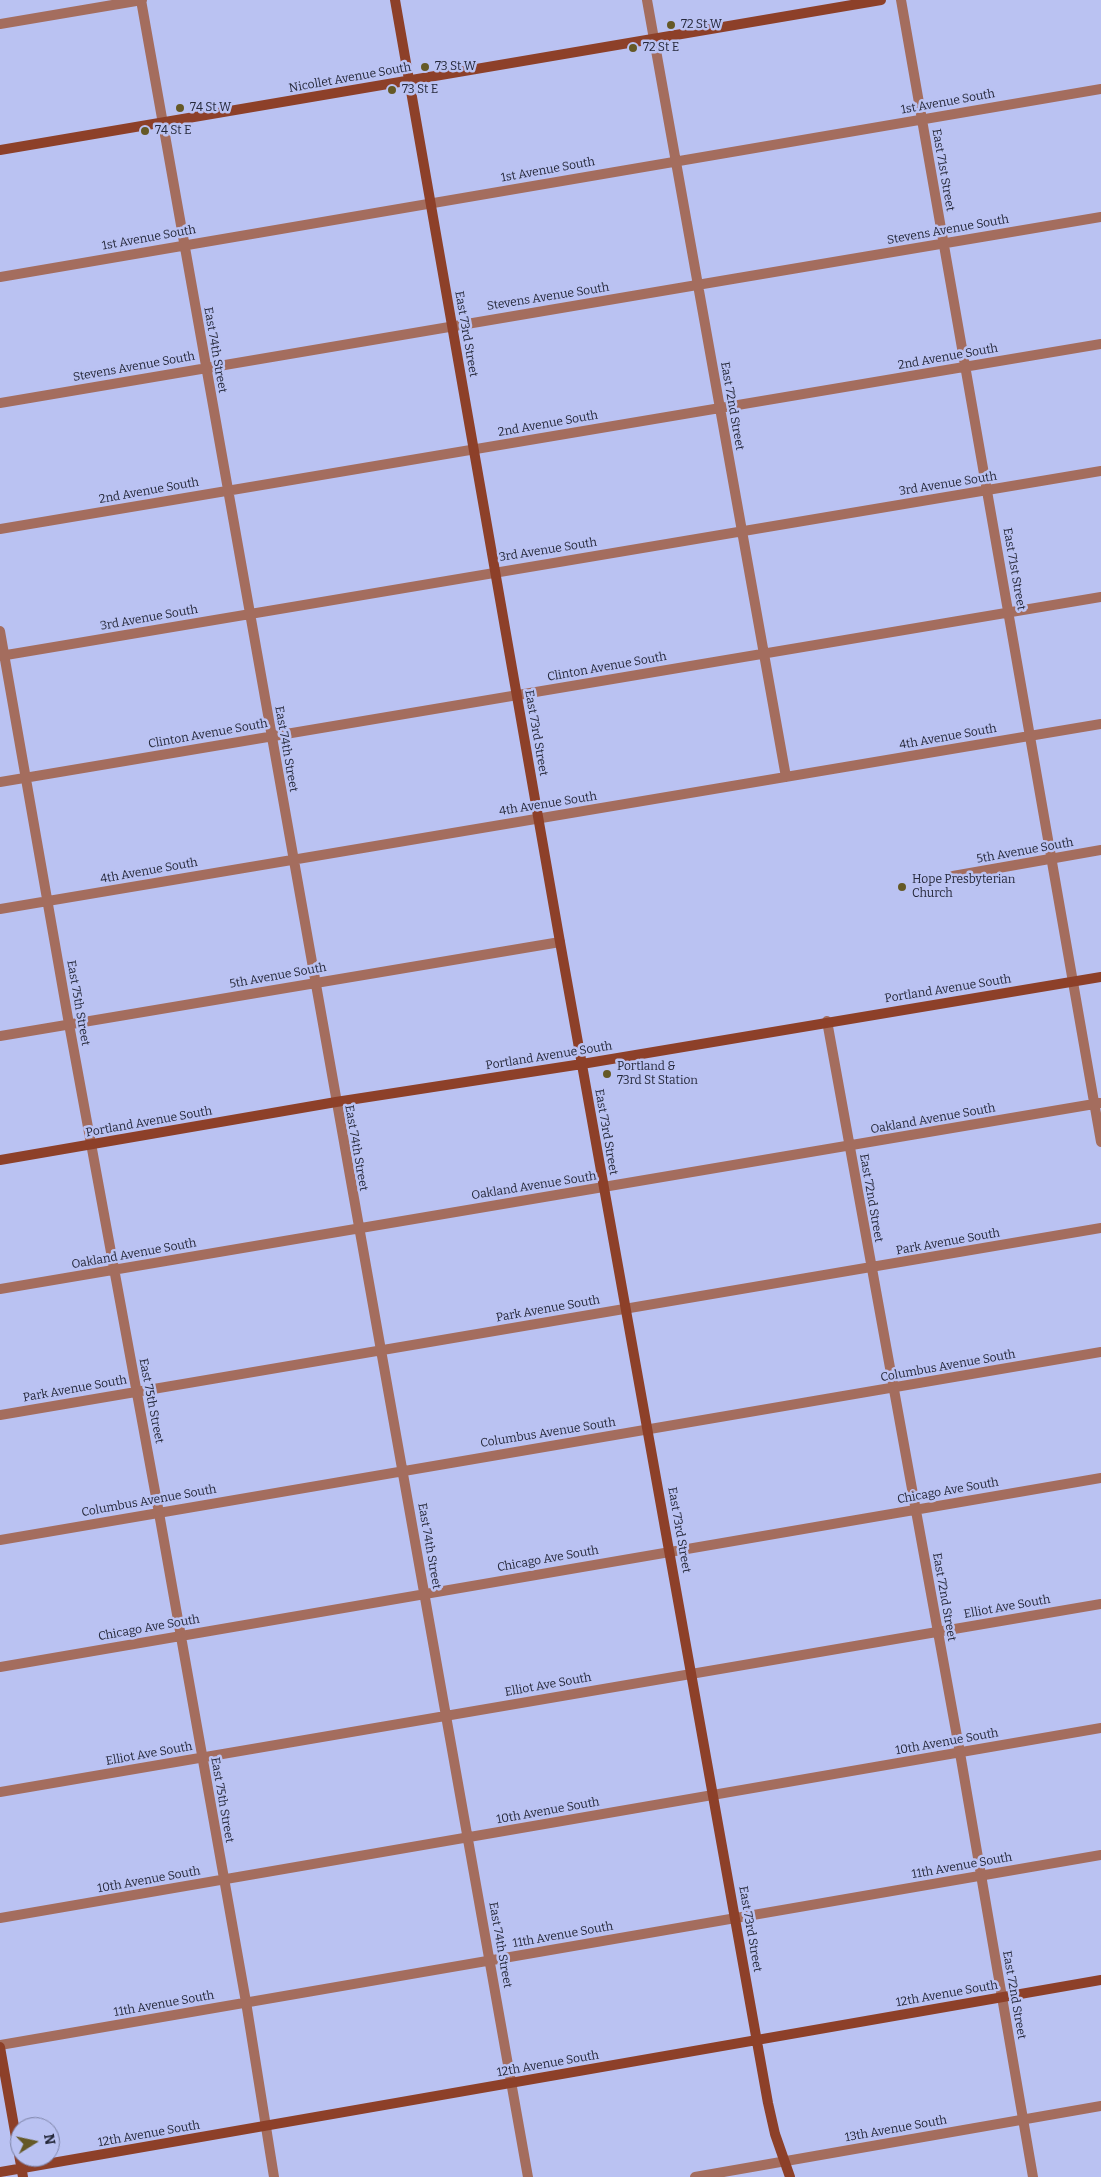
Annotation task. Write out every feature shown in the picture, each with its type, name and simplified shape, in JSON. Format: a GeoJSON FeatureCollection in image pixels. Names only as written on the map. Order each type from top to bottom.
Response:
{"type":"FeatureCollection","features":[{"type":"Feature","properties":{"kind":"street"},"geometry":{"type":"LineString","coordinates":[[0,24],[141,0]]}},
{"type":"Feature","properties":{"kind":"street","name":"East 74th Street"},"geometry":{"type":"LineString","coordinates":[[141,0],[314,982],[528,2177]]}},
{"type":"Feature","properties":{"kind":"street","name":"East 73rd Street"},"geometry":{"type":"LineString","coordinates":[[396,0],[603,1188],[757,2040],[770,2111],[783,2162],[790,2177]]}},
{"type":"Feature","properties":{"kind":"street","name":"East 72nd Street"},"geometry":{"type":"LineString","coordinates":[[647,0],[786,777]]}},
{"type":"Feature","properties":{"kind":"street","name":"Nicollet Avenue South"},"geometry":{"type":"LineString","coordinates":[[0,150],[881,0]]}},
{"type":"Feature","properties":{"kind":"street","name":"East 71st Street"},"geometry":{"type":"LineString","coordinates":[[901,0],[1073,981],[1098,1103],[1101,1142]]}},
{"type":"Feature","properties":{"kind":"street","name":"1st Avenue South"},"geometry":{"type":"LineString","coordinates":[[0,277],[1101,89]]}},
{"type":"Feature","properties":{"kind":"street","name":"Stevens Avenue South"},"geometry":{"type":"LineString","coordinates":[[0,403],[330,348],[451,324],[698,285],[1101,217]]}},
{"type":"Feature","properties":{"kind":"street","name":"2nd Avenue South"},"geometry":{"type":"LineString","coordinates":[[0,529],[1101,344]]}},
{"type":"Feature","properties":{"kind":"street","name":"3rd Avenue South"},"geometry":{"type":"LineString","coordinates":[[2,656],[1101,471]]}},
{"type":"Feature","properties":{"kind":"street","name":"Clinton Avenue South"},"geometry":{"type":"LineString","coordinates":[[0,782],[1101,597]]}},
{"type":"Feature","properties":{"kind":"street","name":"East 75th Street"},"geometry":{"type":"LineString","coordinates":[[0,631],[2,656],[26,778],[246,2002],[274,2177]]}},
{"type":"Feature","properties":{"kind":"street","name":"4th Avenue South"},"geometry":{"type":"LineString","coordinates":[[0,909],[1101,724]]}},
{"type":"Feature","properties":{"kind":"street","name":"5th Avenue South"},"geometry":{"type":"LineString","coordinates":[[954,876],[1101,850]]}},
{"type":"Feature","properties":{"kind":"street","name":"5th Avenue South"},"geometry":{"type":"LineString","coordinates":[[0,1036],[560,942]]}},
{"type":"Feature","properties":{"kind":"street","name":"Portland Avenue South"},"geometry":{"type":"LineString","coordinates":[[0,1160],[336,1102],[582,1064],[828,1021],[1101,977]]}},
{"type":"Feature","properties":{"kind":"street","name":"East 72nd Street"},"geometry":{"type":"LineString","coordinates":[[828,1021],[960,1753],[1033,2177]]}},
{"type":"Feature","properties":{"kind":"street","name":"Oakland Avenue South"},"geometry":{"type":"LineString","coordinates":[[0,1289],[1098,1103]]}},
{"type":"Feature","properties":{"kind":"street","name":"Park Avenue South"},"geometry":{"type":"LineString","coordinates":[[0,1414],[1101,1228]]}},
{"type":"Feature","properties":{"kind":"street","name":"Columbus Avenue South"},"geometry":{"type":"LineString","coordinates":[[0,1540],[1101,1352]]}},
{"type":"Feature","properties":{"kind":"street","name":"Chicago Ave South"},"geometry":{"type":"LineString","coordinates":[[0,1667],[1101,1478]]}},
{"type":"Feature","properties":{"kind":"street","name":"Elliot Ave South"},"geometry":{"type":"LineString","coordinates":[[0,1792],[1101,1604]]}},
{"type":"Feature","properties":{"kind":"street","name":"10th Avenue South"},"geometry":{"type":"LineString","coordinates":[[0,1918],[1101,1728]]}},
{"type":"Feature","properties":{"kind":"street","name":"11th Avenue South"},"geometry":{"type":"LineString","coordinates":[[0,2046],[1101,1855]]}},
{"type":"Feature","properties":{"kind":"street","name":"12th Avenue South"},"geometry":{"type":"LineString","coordinates":[[0,2172],[22,2173],[265,2126],[1101,1980]]}},
{"type":"Feature","properties":{"kind":"street"},"geometry":{"type":"LineString","coordinates":[[0,2046],[22,2173]]}},
{"type":"Feature","properties":{"kind":"street","name":"13th Avenue South"},"geometry":{"type":"LineString","coordinates":[[695,2177],[1101,2106]]}},
{"type":"Feature","properties":{"kind":"place","name":"72 St W"},"geometry":{"type":"Point","coordinates":[671,25]}},
{"type":"Feature","properties":{"kind":"place","name":"72 St E"},"geometry":{"type":"Point","coordinates":[633,48]}},
{"type":"Feature","properties":{"kind":"place","name":"73 St W"},"geometry":{"type":"Point","coordinates":[425,67]}},
{"type":"Feature","properties":{"kind":"place","name":"73 St E"},"geometry":{"type":"Point","coordinates":[392,90]}},
{"type":"Feature","properties":{"kind":"place","name":"74 St W"},"geometry":{"type":"Point","coordinates":[180,108]}},
{"type":"Feature","properties":{"kind":"place","name":"74 St E"},"geometry":{"type":"Point","coordinates":[145,131]}},
{"type":"Feature","properties":{"kind":"place","name":"Hope Presbyterian Church"},"geometry":{"type":"Point","coordinates":[902,887]}},
{"type":"Feature","properties":{"kind":"place","name":"Portland & 73rd St Station"},"geometry":{"type":"Point","coordinates":[607,1074]}}]}
